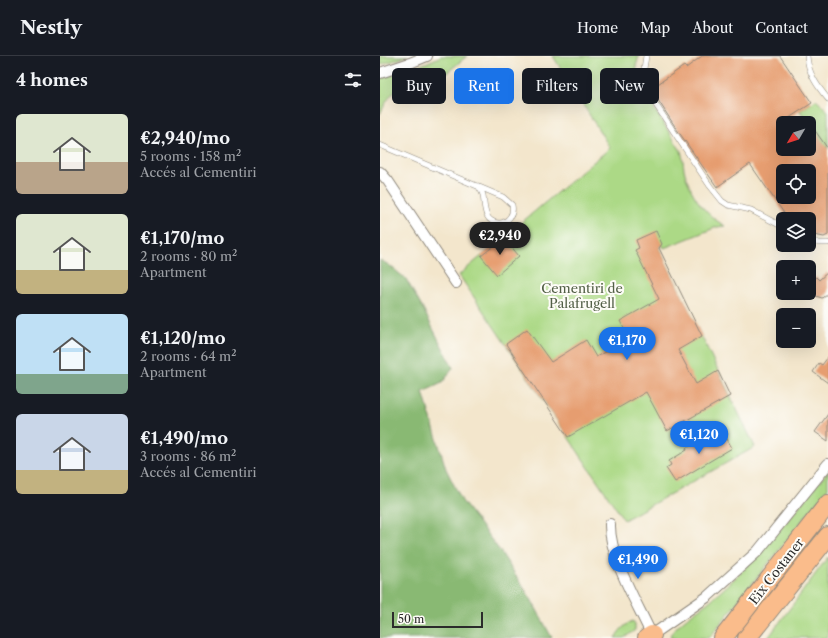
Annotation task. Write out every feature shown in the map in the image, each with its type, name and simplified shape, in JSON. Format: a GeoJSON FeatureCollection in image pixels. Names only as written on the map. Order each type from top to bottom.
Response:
{"type":"FeatureCollection","features":[{"type":"Feature","properties":{"kind":"highway","name":"Eix Costaner"},"geometry":{"type":"LineString","coordinates":[[723,638],[828,504]]}},
{"type":"Feature","properties":{"kind":"highway","name":"Eix Costaner"},"geometry":{"type":"LineString","coordinates":[[747,638],[828,536]]}},
{"type":"Feature","properties":{"kind":"highway"},"geometry":{"type":"LineString","coordinates":[[754,638],[814,555]]}},
{"type":"Feature","properties":{"kind":"street"},"geometry":{"type":"LineString","coordinates":[[380,72],[427,56]]}},
{"type":"Feature","properties":{"kind":"street"},"geometry":{"type":"LineString","coordinates":[[380,172],[388,181],[456,283]]}},
{"type":"Feature","properties":{"kind":"street"},"geometry":{"type":"LineString","coordinates":[[610,524],[612,544],[623,575],[651,637],[707,597],[758,551],[828,464]]}},
{"type":"Feature","properties":{"kind":"lane"},"geometry":{"type":"LineString","coordinates":[[646,56],[643,75],[652,99],[710,186],[728,206],[751,210],[776,223]]}},
{"type":"Feature","properties":{"kind":"lane"},"geometry":{"type":"LineString","coordinates":[[807,56],[812,77],[828,99]]}},
{"type":"Feature","properties":{"kind":"lane"},"geometry":{"type":"LineString","coordinates":[[380,145],[478,186],[509,201],[513,210],[509,218],[501,223],[491,220],[484,210],[483,195],[478,186]]}},
{"type":"Feature","properties":{"kind":"lane"},"geometry":{"type":"LineString","coordinates":[[816,242],[828,243]]}},
{"type":"Feature","properties":{"kind":"green space"},"geometry":{"type":"Polygon","coordinates":[[[380,56],[408,56],[380,65],[380,56]]]}},
{"type":"Feature","properties":{"kind":"green space"},"geometry":{"type":"Polygon","coordinates":[[[441,56],[467,56],[446,74],[446,68],[414,68],[441,56]]]}},
{"type":"Feature","properties":{"kind":"green space","name":"Cementiri de Palafrugell"},"geometry":{"type":"Polygon","coordinates":[[[553,56],[639,56],[636,68],[600,68],[600,104],[651,104],[681,151],[686,178],[698,202],[710,215],[725,226],[717,227],[664,248],[662,244],[659,248],[755,447],[624,520],[459,275],[610,148],[583,104],[592,104],[592,68],[560,68],[553,56]]]}},
{"type":"Feature","properties":{"kind":"green space"},"geometry":{"type":"Polygon","coordinates":[[[392,75],[392,95],[380,114],[380,78],[392,75]]]}},
{"type":"Feature","properties":{"kind":"green space"},"geometry":{"type":"Polygon","coordinates":[[[816,100],[828,111],[828,149],[816,133],[816,116],[804,116],[800,111],[816,100]]]}},
{"type":"Feature","properties":{"kind":"green space"},"geometry":{"type":"Polygon","coordinates":[[[380,260],[389,265],[406,279],[453,368],[442,383],[423,392],[446,469],[462,501],[500,551],[531,599],[552,638],[380,638],[380,260]]]}},
{"type":"Feature","properties":{"kind":"green space"},"geometry":{"type":"Polygon","coordinates":[[[828,471],[828,488],[709,638],[670,638],[672,633],[681,623],[711,600],[743,570],[787,522],[828,471]]]}},
{"type":"Feature","properties":{"kind":"green space"},"geometry":{"type":"Polygon","coordinates":[[[828,557],[828,638],[768,638],[828,557]]]}},
{"type":"Feature","properties":{"kind":"green space"},"geometry":{"type":"Polygon","coordinates":[[[633,621],[635,624],[635,630],[624,638],[615,638],[622,628],[633,621]]]}},
{"type":"Feature","properties":{"kind":"building"},"geometry":{"type":"Polygon","coordinates":[[[702,56],[780,56],[812,103],[792,116],[776,116],[776,156],[816,156],[816,132],[828,149],[828,235],[824,237],[816,235],[816,212],[783,212],[778,204],[816,204],[816,164],[776,164],[776,202],[750,164],[717,187],[659,102],[659,83],[684,66],[686,68],[702,56]]]}},
{"type":"Feature","properties":{"kind":"building"},"geometry":{"type":"Polygon","coordinates":[[[656,231],[662,244],[659,248],[702,336],[678,350],[696,384],[718,371],[730,396],[667,431],[646,392],[568,437],[506,344],[527,329],[551,362],[586,340],[596,357],[629,338],[620,321],[659,299],[635,250],[639,248],[636,240],[656,231]]]}},
{"type":"Feature","properties":{"kind":"building"},"geometry":{"type":"Polygon","coordinates":[[[504,238],[519,256],[497,275],[481,256],[504,238]]]}},
{"type":"Feature","properties":{"kind":"building"},"geometry":{"type":"Polygon","coordinates":[[[828,272],[828,293],[822,298],[816,296],[816,277],[819,280],[828,272]]]}},
{"type":"Feature","properties":{"kind":"building"},"geometry":{"type":"Polygon","coordinates":[[[828,357],[828,383],[813,372],[819,363],[822,365],[828,357]]]}},
{"type":"Feature","properties":{"kind":"building"},"geometry":{"type":"Polygon","coordinates":[[[828,414],[828,441],[815,432],[828,414]]]}},
{"type":"Feature","properties":{"kind":"building"},"geometry":{"type":"Polygon","coordinates":[[[721,428],[732,448],[675,482],[666,468],[671,465],[669,461],[687,450],[686,448],[721,428]]]}}]}
